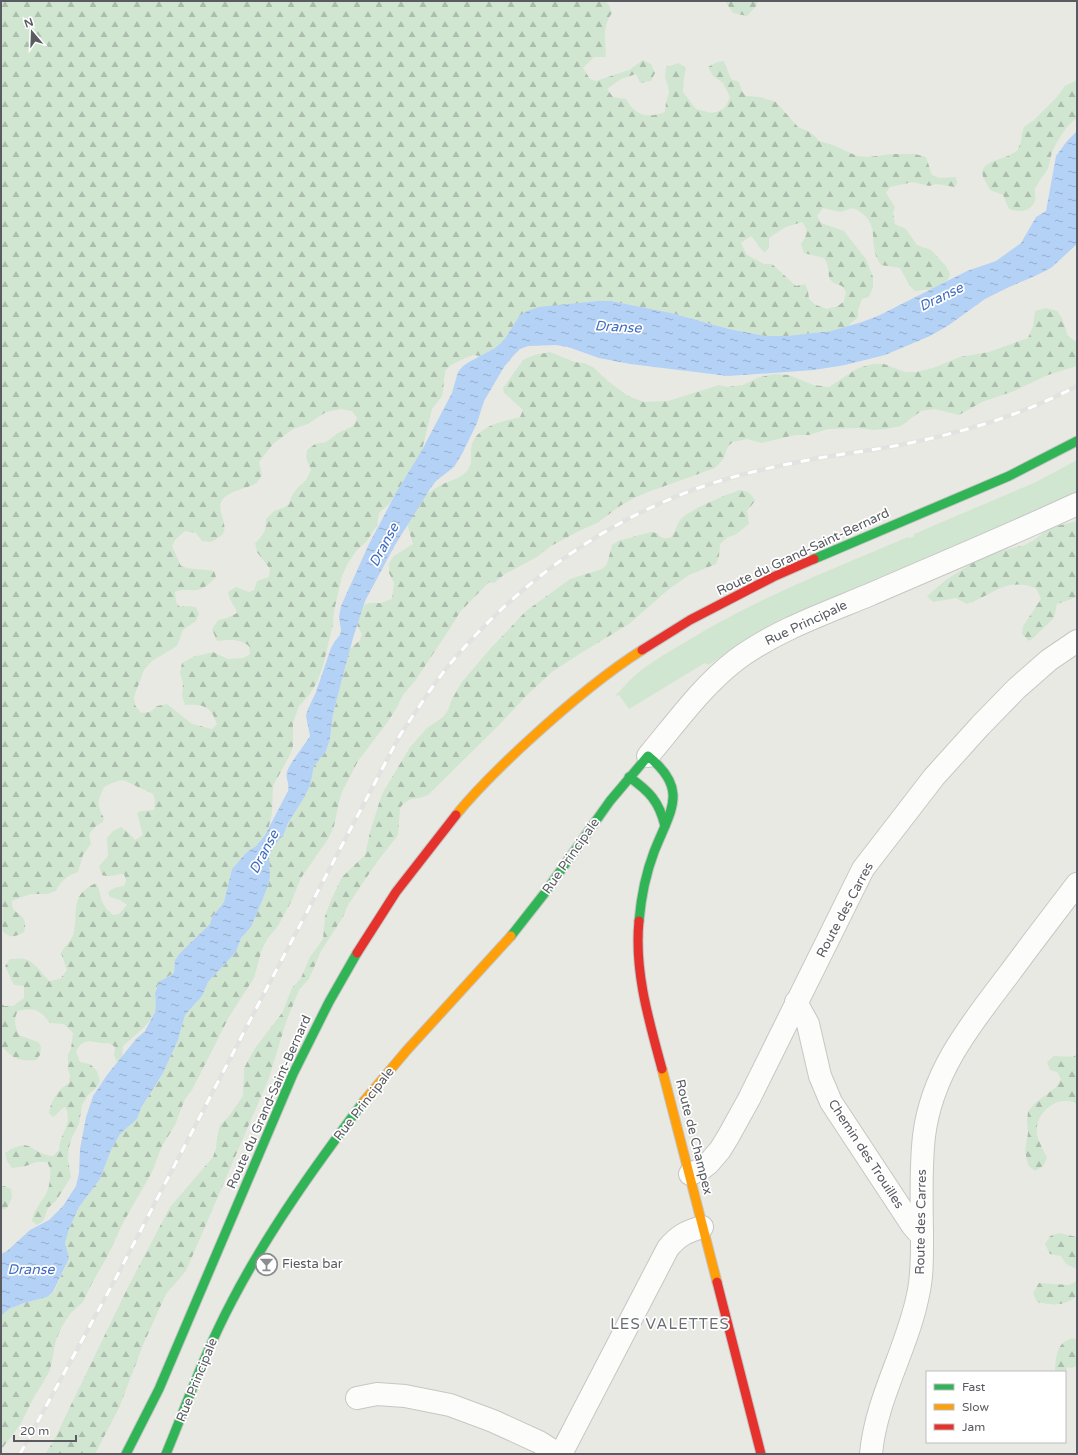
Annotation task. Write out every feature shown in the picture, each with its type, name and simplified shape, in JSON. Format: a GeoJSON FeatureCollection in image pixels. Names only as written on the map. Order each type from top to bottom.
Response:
{"type":"FeatureCollection","features":[{"type":"Feature","properties":{"kind":"street","name":"Route du Grand-Saint-Bernard"},"geometry":{"type":"LineString","coordinates":[[126,1454],[158,1389],[293,1074],[332,996],[396,892],[430,847],[497,770],[589,687],[640,651],[690,620],[773,577],[861,538],[1009,476],[1077,441]]}},
{"type":"Feature","properties":{"kind":"street","name":"Rue Principale"},"geometry":{"type":"LineString","coordinates":[[166,1454],[215,1335],[232,1300],[276,1225],[307,1178],[366,1099],[407,1050],[515,932],[610,801],[709,684],[736,660],[780,633],[1077,504]]}},
{"type":"Feature","properties":{"kind":"street","name":"Route des Carres"},"geometry":{"type":"LineString","coordinates":[[690,1174],[700,1170],[708,1164],[720,1150],[749,1099],[863,869],[929,783],[980,726],[1016,689],[1049,660],[1077,640]]}},
{"type":"Feature","properties":{"kind":"street","name":"Route de Champex"},"geometry":{"type":"LineString","coordinates":[[648,756],[668,777],[672,786],[673,794],[669,817],[653,856],[646,879],[637,947],[639,963],[646,1002],[702,1227],[761,1454]]}},
{"type":"Feature","properties":{"kind":"street"},"geometry":{"type":"LineString","coordinates":[[629,777],[653,796],[660,806],[665,826]]}},
{"type":"Feature","properties":{"kind":"street","name":"Route des Carres"},"geometry":{"type":"LineString","coordinates":[[871,1454],[873,1435],[879,1412],[907,1333],[918,1294],[922,1262],[922,1178],[924,1136],[928,1114],[942,1071],[960,1041],[982,1010],[1077,884]]}},
{"type":"Feature","properties":{"kind":"street","name":"Chemin des Trouilles"},"geometry":{"type":"LineString","coordinates":[[796,1002],[808,1024],[820,1076],[831,1102],[912,1225],[918,1232],[922,1232]]}},
{"type":"Feature","properties":{"kind":"street"},"geometry":{"type":"LineString","coordinates":[[357,1398],[377,1394],[405,1396],[450,1404],[499,1423],[539,1442],[559,1454],[668,1248],[679,1236],[702,1227]]}},
{"type":"Feature","properties":{"kind":"green space"},"geometry":{"type":"Polygon","coordinates":[[[1,1],[605,1],[609,5],[612,13],[605,29],[606,57],[594,57],[583,68],[590,79],[596,81],[629,70],[643,60],[651,64],[655,73],[651,81],[640,83],[636,74],[621,79],[607,89],[613,97],[626,99],[638,112],[653,115],[665,112],[669,93],[665,78],[666,67],[679,63],[686,68],[683,92],[696,109],[711,113],[720,111],[726,106],[730,97],[723,83],[713,76],[708,67],[717,62],[724,61],[731,79],[739,82],[742,91],[746,96],[760,97],[776,102],[798,127],[808,131],[819,141],[833,145],[857,156],[869,157],[891,154],[915,154],[926,157],[932,175],[940,178],[956,177],[957,183],[955,187],[936,184],[929,186],[913,182],[890,187],[886,193],[895,207],[893,213],[895,224],[906,229],[917,245],[931,250],[946,266],[950,274],[948,279],[941,286],[936,288],[915,291],[910,286],[900,268],[881,265],[874,249],[872,227],[869,220],[863,214],[853,208],[840,212],[823,208],[817,216],[821,223],[844,231],[866,259],[873,277],[873,287],[869,297],[862,299],[858,310],[858,317],[848,326],[831,331],[787,336],[765,336],[729,329],[671,313],[611,301],[597,301],[520,315],[504,340],[495,348],[480,356],[473,355],[463,359],[451,365],[445,371],[442,396],[432,409],[422,450],[390,503],[379,513],[377,525],[367,541],[357,550],[348,563],[342,576],[323,666],[317,682],[310,694],[299,706],[293,723],[293,746],[291,753],[273,786],[272,813],[265,835],[256,846],[246,853],[232,869],[224,902],[212,917],[210,924],[180,953],[175,960],[174,973],[164,979],[156,988],[156,1007],[153,1016],[141,1030],[123,1046],[122,1060],[117,1062],[114,1055],[115,1047],[109,1043],[91,1041],[83,1043],[76,1051],[80,1062],[90,1064],[97,1071],[100,1081],[82,1105],[79,1124],[72,1137],[69,1147],[68,1160],[71,1177],[56,1201],[48,1208],[43,1221],[37,1225],[32,1221],[36,1209],[48,1190],[50,1174],[49,1165],[47,1162],[36,1162],[26,1166],[12,1168],[7,1161],[5,1153],[21,1146],[30,1147],[45,1155],[53,1156],[59,1150],[61,1139],[67,1123],[67,1113],[65,1107],[53,1117],[49,1113],[51,1104],[56,1096],[65,1085],[69,1083],[70,1075],[68,1070],[68,1054],[71,1049],[73,1033],[64,1024],[50,1023],[40,1012],[29,1009],[18,1011],[16,1014],[16,1029],[19,1035],[38,1042],[41,1046],[40,1055],[36,1060],[24,1060],[16,1058],[1,1046],[1,1002],[4,1006],[13,1006],[24,998],[24,986],[14,985],[5,966],[10,959],[24,959],[31,962],[49,981],[60,979],[67,970],[61,953],[73,935],[77,903],[82,892],[96,883],[102,902],[113,915],[119,914],[127,905],[120,900],[110,897],[108,892],[114,888],[124,886],[126,881],[124,874],[105,876],[102,875],[99,866],[108,856],[107,838],[113,831],[121,827],[135,840],[143,835],[137,813],[141,811],[154,810],[155,801],[153,794],[123,780],[114,782],[104,787],[99,802],[104,818],[103,822],[96,826],[89,834],[91,844],[83,855],[78,872],[65,879],[56,891],[48,894],[30,894],[12,901],[14,910],[22,917],[25,925],[24,932],[18,935],[11,936],[3,932],[3,907],[1,906],[1,1]],[[802,222],[786,227],[769,238],[769,248],[765,252],[751,236],[741,243],[747,255],[764,264],[772,264],[796,286],[805,284],[809,299],[816,305],[827,309],[838,306],[844,301],[846,292],[842,286],[836,284],[830,278],[827,263],[824,258],[804,253],[801,244],[806,235],[806,228],[802,222]],[[341,409],[326,412],[308,424],[293,429],[273,444],[259,462],[262,475],[257,483],[233,492],[222,501],[220,506],[224,531],[221,536],[211,542],[202,541],[196,533],[185,531],[175,540],[172,546],[181,566],[214,571],[216,577],[201,589],[181,590],[175,592],[176,602],[180,607],[196,607],[199,614],[196,621],[183,630],[177,646],[152,661],[144,670],[134,697],[135,705],[141,713],[150,712],[157,706],[167,704],[192,724],[212,729],[217,724],[212,713],[206,707],[185,705],[182,696],[183,683],[180,673],[182,663],[193,657],[213,652],[228,659],[243,658],[250,654],[249,646],[245,643],[234,640],[217,641],[212,629],[218,620],[227,618],[237,613],[228,592],[236,587],[249,592],[254,590],[257,581],[269,577],[270,569],[257,552],[255,543],[261,538],[264,532],[266,527],[266,519],[274,511],[289,504],[291,497],[307,478],[311,470],[306,458],[307,450],[315,444],[326,442],[338,433],[353,426],[357,418],[352,411],[341,409]]]}},
{"type":"Feature","properties":{"kind":"green space"},"geometry":{"type":"Polygon","coordinates":[[[725,1],[757,1],[757,5],[747,16],[733,13],[725,1]]]}},
{"type":"Feature","properties":{"kind":"green space"},"geometry":{"type":"Polygon","coordinates":[[[1077,80],[1077,118],[1066,129],[1056,143],[1047,171],[1036,186],[1034,203],[1029,209],[1023,211],[1009,209],[1003,195],[990,190],[983,177],[982,171],[985,166],[991,162],[1017,151],[1021,142],[1024,127],[1034,120],[1057,97],[1065,86],[1077,80]]]}},
{"type":"Feature","properties":{"kind":"green space"},"geometry":{"type":"Polygon","coordinates":[[[1046,308],[1057,311],[1062,318],[1068,336],[1077,342],[1077,366],[1048,375],[1014,391],[982,402],[959,415],[935,409],[921,411],[901,426],[886,429],[828,429],[809,435],[795,435],[761,443],[747,439],[733,442],[728,446],[724,458],[715,468],[634,498],[620,506],[597,523],[551,546],[537,557],[505,574],[494,583],[489,582],[460,612],[415,681],[403,695],[387,723],[358,761],[342,792],[334,826],[328,839],[301,878],[292,900],[278,926],[268,938],[262,949],[254,978],[229,1017],[192,1090],[185,1099],[175,1125],[162,1146],[152,1172],[123,1223],[107,1257],[83,1302],[71,1313],[62,1326],[56,1340],[50,1370],[20,1425],[1,1450],[1,1316],[9,1309],[24,1303],[47,1297],[54,1292],[69,1258],[65,1243],[69,1229],[79,1207],[100,1179],[111,1150],[120,1134],[137,1119],[141,1108],[163,1073],[178,1040],[185,1015],[202,996],[208,982],[236,952],[241,938],[251,927],[268,886],[270,877],[269,857],[274,846],[284,834],[288,823],[310,786],[314,766],[326,751],[330,739],[333,714],[350,649],[360,640],[362,634],[357,625],[364,605],[369,603],[381,603],[392,599],[394,583],[389,573],[389,563],[394,556],[413,544],[406,521],[414,505],[429,492],[466,472],[471,463],[471,449],[473,441],[483,430],[497,423],[520,417],[523,410],[504,393],[503,388],[523,360],[534,355],[550,352],[575,362],[584,363],[593,367],[608,381],[628,396],[644,402],[668,401],[719,385],[728,387],[743,385],[757,378],[774,374],[789,375],[813,385],[829,387],[858,368],[873,364],[884,364],[905,372],[916,372],[933,368],[960,357],[989,352],[1028,338],[1033,326],[1035,311],[1046,308]]]}},
{"type":"Feature","properties":{"kind":"green space"},"geometry":{"type":"Polygon","coordinates":[[[1077,460],[1077,492],[765,628],[709,665],[705,663],[629,709],[619,695],[615,696],[632,678],[652,663],[714,625],[741,611],[908,537],[914,537],[914,534],[1036,482],[1077,460]]]}},
{"type":"Feature","properties":{"kind":"green space"},"geometry":{"type":"Polygon","coordinates":[[[740,490],[749,493],[753,496],[755,501],[747,511],[749,524],[735,535],[728,537],[720,544],[719,556],[716,564],[689,575],[668,590],[629,624],[552,672],[528,694],[499,725],[428,795],[411,799],[400,808],[398,835],[377,862],[348,905],[343,917],[321,951],[309,979],[299,990],[286,1022],[269,1078],[186,1271],[166,1294],[143,1345],[119,1408],[95,1454],[45,1454],[53,1442],[128,1287],[170,1207],[213,1157],[220,1125],[229,1116],[243,1096],[244,1068],[255,1048],[282,1013],[292,988],[301,978],[310,957],[323,939],[325,916],[332,898],[342,877],[365,855],[370,832],[382,794],[410,747],[427,728],[443,717],[461,683],[490,649],[526,611],[570,579],[602,569],[607,564],[612,545],[618,541],[651,532],[657,533],[663,538],[672,537],[680,520],[684,516],[708,503],[740,490]]]}},
{"type":"Feature","properties":{"kind":"green space"},"geometry":{"type":"Polygon","coordinates":[[[1077,521],[1077,597],[1057,604],[1054,618],[1029,641],[1022,634],[1023,626],[1041,599],[1036,588],[1025,585],[1007,586],[967,604],[956,598],[933,602],[927,596],[947,579],[990,554],[1025,545],[1049,528],[1077,521]]]}},
{"type":"Feature","properties":{"kind":"green space"},"geometry":{"type":"Polygon","coordinates":[[[1077,1054],[1077,1104],[1071,1101],[1058,1102],[1042,1114],[1037,1126],[1037,1135],[1047,1158],[1043,1166],[1035,1171],[1028,1165],[1025,1151],[1028,1133],[1028,1112],[1034,1104],[1056,1087],[1061,1079],[1057,1072],[1050,1070],[1047,1062],[1054,1056],[1073,1057],[1077,1054]]]}},
{"type":"Feature","properties":{"kind":"green space"},"geometry":{"type":"Polygon","coordinates":[[[4,1186],[11,1189],[12,1198],[7,1208],[1,1210],[1,1187],[4,1186]]]}},
{"type":"Feature","properties":{"kind":"green space"},"geometry":{"type":"Polygon","coordinates":[[[1059,1233],[1077,1237],[1077,1269],[1066,1264],[1061,1256],[1050,1254],[1045,1244],[1050,1236],[1059,1233]]]}},
{"type":"Feature","properties":{"kind":"green space"},"geometry":{"type":"Polygon","coordinates":[[[1077,1281],[1076,1297],[1062,1304],[1037,1302],[1033,1293],[1039,1283],[1069,1285],[1077,1281]]]}},
{"type":"Feature","properties":{"kind":"green space"},"geometry":{"type":"Polygon","coordinates":[[[1072,1338],[1077,1340],[1077,1366],[1071,1368],[1067,1367],[1066,1372],[1066,1371],[1055,1371],[1056,1356],[1064,1342],[1072,1338]]]}},
{"type":"Feature","properties":{"kind":"water","name":"Dranse"},"geometry":{"type":"Polygon","coordinates":[[[1077,131],[1077,244],[1051,268],[985,299],[949,325],[930,336],[885,355],[845,365],[814,370],[728,376],[630,364],[599,358],[568,347],[556,345],[528,346],[520,349],[514,355],[504,367],[484,401],[477,423],[462,454],[454,467],[436,481],[430,489],[395,545],[365,601],[353,638],[333,714],[330,739],[326,751],[314,766],[310,786],[288,823],[284,834],[274,846],[269,857],[270,877],[268,886],[251,927],[241,938],[236,952],[208,982],[202,996],[185,1015],[178,1040],[163,1073],[141,1108],[137,1119],[120,1134],[111,1150],[100,1179],[79,1207],[69,1229],[65,1243],[69,1258],[53,1292],[47,1297],[24,1303],[9,1309],[1,1316],[1,1254],[7,1251],[30,1230],[49,1220],[63,1206],[76,1186],[79,1173],[80,1149],[86,1117],[93,1096],[107,1075],[136,1039],[145,1031],[155,1012],[155,993],[159,982],[174,973],[175,960],[180,953],[210,924],[212,917],[224,902],[232,869],[246,853],[256,846],[265,835],[288,791],[288,769],[310,736],[306,716],[308,709],[316,692],[331,648],[340,635],[341,630],[339,617],[341,606],[369,544],[397,491],[422,450],[452,393],[458,372],[463,366],[495,348],[504,340],[520,315],[539,307],[611,301],[671,313],[729,329],[765,336],[787,336],[831,331],[862,322],[880,315],[967,271],[996,261],[1021,243],[1036,217],[1046,211],[1056,156],[1067,141],[1077,131]]]}},
{"type":"Feature","properties":{"kind":"railway"},"geometry":{"type":"LineString","coordinates":[[20,1454],[117,1276],[400,735],[445,670],[472,639],[531,583],[563,559],[632,517],[669,500],[707,485],[791,463],[889,447],[962,431],[1009,416],[1077,386]]}},
{"type":"Feature","properties":{"kind":"traffic: fast"},"geometry":{"type":"LineString","coordinates":[[814,559],[1009,476],[1077,441]]}},
{"type":"Feature","properties":{"kind":"traffic: fast"},"geometry":{"type":"LineString","coordinates":[[511,936],[544,894],[610,801],[648,756],[661,768],[669,780],[673,791],[673,801],[646,877],[639,921]]}},
{"type":"Feature","properties":{"kind":"traffic: fast"},"geometry":{"type":"LineString","coordinates":[[629,777],[652,797],[660,810],[665,826]]}},
{"type":"Feature","properties":{"kind":"traffic: fast"},"geometry":{"type":"LineString","coordinates":[[126,1454],[159,1389],[293,1074],[329,1002],[357,953]]}},
{"type":"Feature","properties":{"kind":"traffic: fast"},"geometry":{"type":"LineString","coordinates":[[166,1454],[214,1338],[246,1275],[277,1223],[328,1149],[364,1101]]}},
{"type":"Feature","properties":{"kind":"traffic: slow"},"geometry":{"type":"LineString","coordinates":[[456,815],[500,767],[555,717],[597,682],[642,650]]}},
{"type":"Feature","properties":{"kind":"traffic: slow"},"geometry":{"type":"LineString","coordinates":[[364,1101],[407,1050],[511,936]]}},
{"type":"Feature","properties":{"kind":"traffic: slow"},"geometry":{"type":"LineString","coordinates":[[662,1069],[717,1282]]}},
{"type":"Feature","properties":{"kind":"traffic: jam"},"geometry":{"type":"LineString","coordinates":[[642,650],[690,620],[773,577],[814,559]]}},
{"type":"Feature","properties":{"kind":"traffic: jam"},"geometry":{"type":"LineString","coordinates":[[357,953],[396,892],[456,815]]}},
{"type":"Feature","properties":{"kind":"traffic: jam"},"geometry":{"type":"LineString","coordinates":[[639,921],[638,940],[641,977],[648,1014],[662,1069]]}},
{"type":"Feature","properties":{"kind":"traffic: jam"},"geometry":{"type":"LineString","coordinates":[[717,1282],[761,1454]]}},
{"type":"Feature","properties":{"kind":"place","name":"Fiesta bar"},"geometry":{"type":"Point","coordinates":[266,1264]}},
{"type":"Feature","properties":{"kind":"district","name":"LES VALETTES"},"geometry":{"type":"Point","coordinates":[670,1324]}}]}
